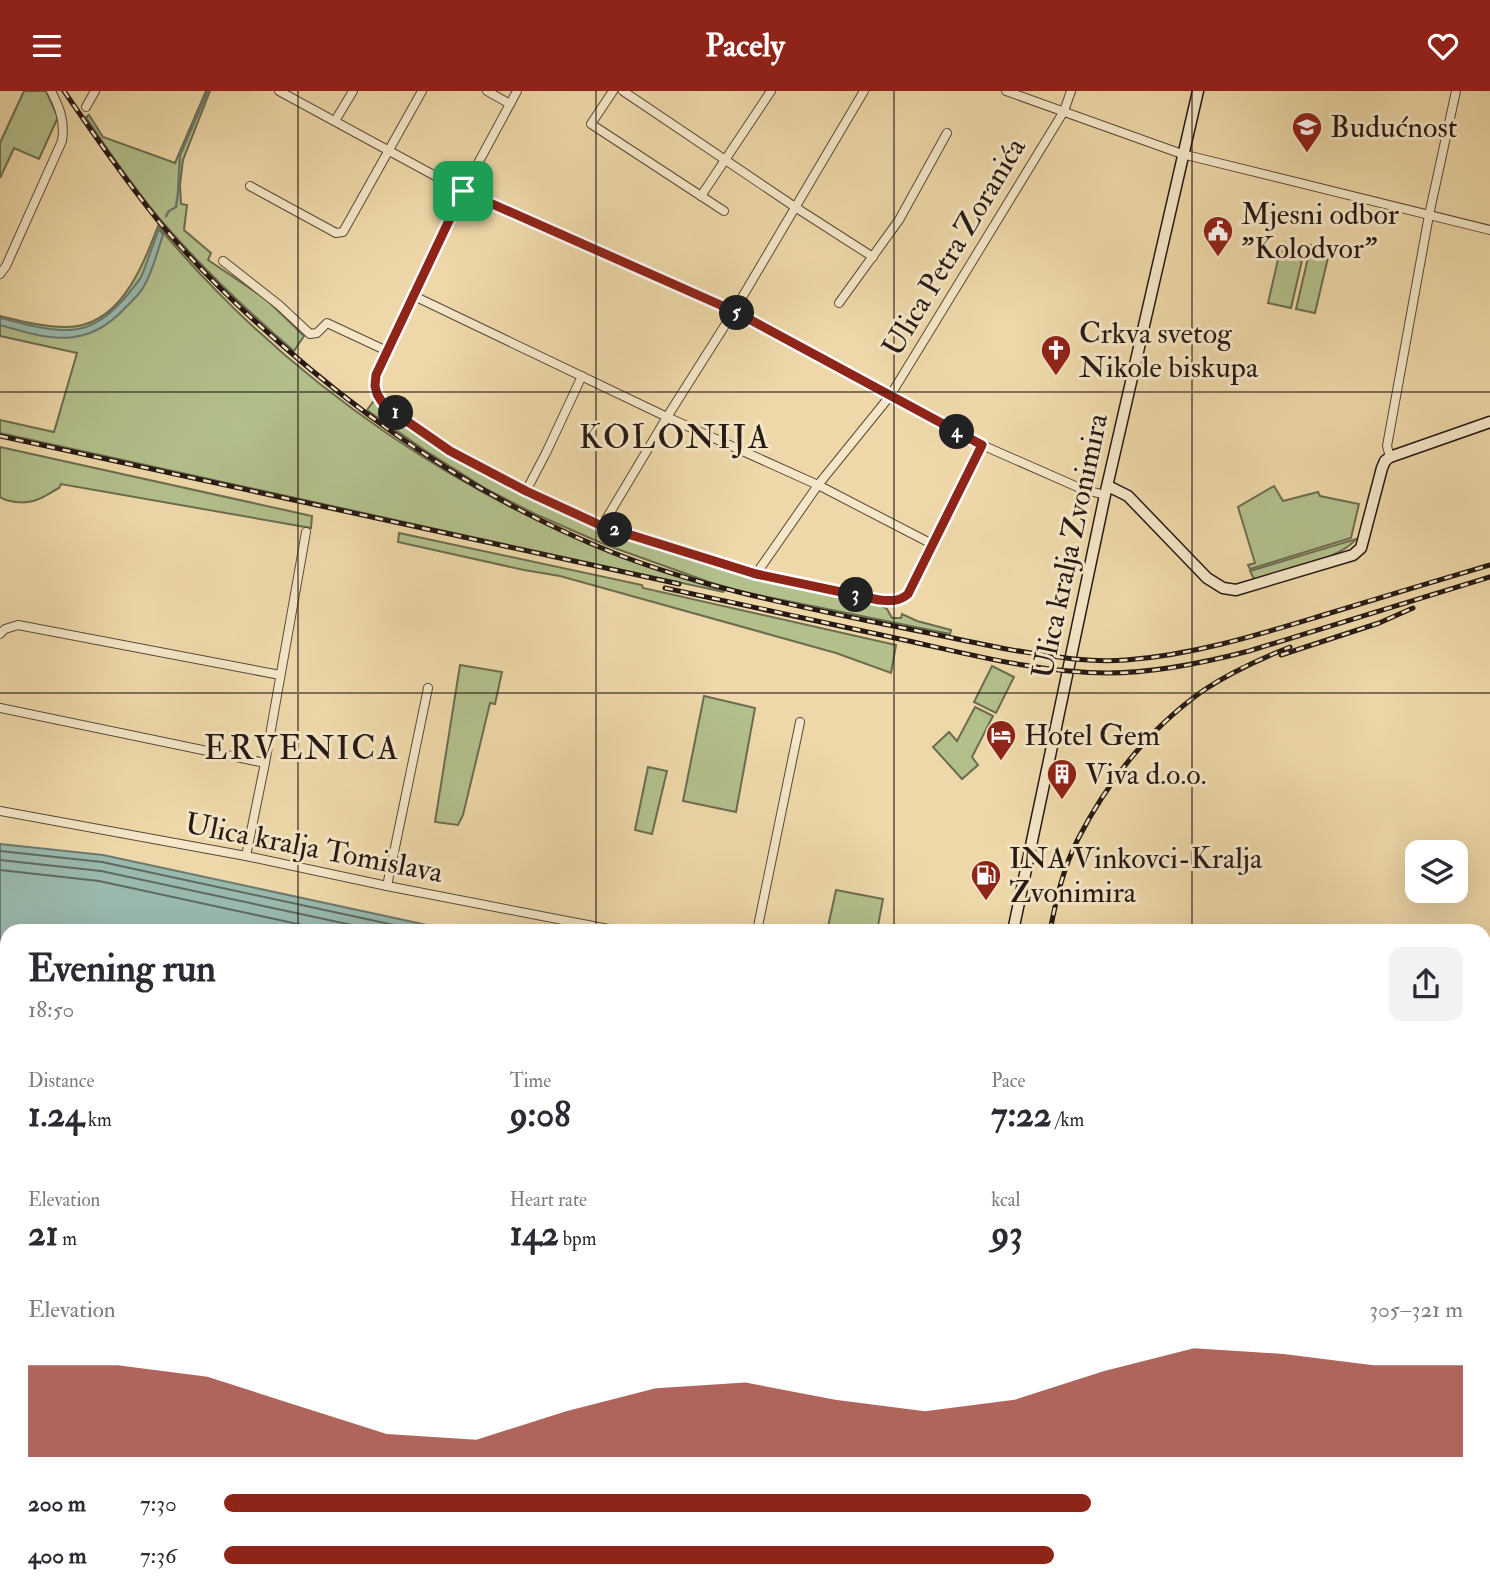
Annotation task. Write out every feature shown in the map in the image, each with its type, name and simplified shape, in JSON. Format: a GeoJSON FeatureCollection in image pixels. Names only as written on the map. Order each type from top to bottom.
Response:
{"type":"FeatureCollection","features":[{"type":"Feature","properties":{"kind":"main road","name":"Ulica kralja Zvonimira"},"geometry":{"type":"LineString","coordinates":[[1014,924],[1107,491],[1198,91]]}},
{"type":"Feature","properties":{"kind":"main road"},"geometry":{"type":"LineString","coordinates":[[1107,491],[1118,490],[1128,496],[1207,578],[1229,590],[1244,589],[1340,560],[1358,551],[1362,548],[1366,535],[1385,461],[1490,422]]}},
{"type":"Feature","properties":{"kind":"street"},"geometry":{"type":"LineString","coordinates":[[0,274],[62,141],[62,116],[51,91]]}},
{"type":"Feature","properties":{"kind":"street"},"geometry":{"type":"LineString","coordinates":[[86,107],[95,91]]}},
{"type":"Feature","properties":{"kind":"street"},"geometry":{"type":"LineString","coordinates":[[279,91],[463,191],[734,311],[982,445],[1082,489],[1107,491]]}},
{"type":"Feature","properties":{"kind":"street"},"geometry":{"type":"LineString","coordinates":[[335,121],[353,91]]}},
{"type":"Feature","properties":{"kind":"street"},"geometry":{"type":"LineString","coordinates":[[250,186],[336,233],[343,232],[422,91]]}},
{"type":"Feature","properties":{"kind":"street"},"geometry":{"type":"LineString","coordinates":[[487,91],[510,104]]}},
{"type":"Feature","properties":{"kind":"street"},"geometry":{"type":"LineString","coordinates":[[517,91],[463,191],[376,375],[377,394],[382,402],[398,415],[450,451],[526,491],[602,526],[756,574],[890,601],[902,600],[908,594],[982,445]]}},
{"type":"Feature","properties":{"kind":"street"},"geometry":{"type":"LineString","coordinates":[[613,91],[591,124],[724,211]]}},
{"type":"Feature","properties":{"kind":"street"},"geometry":{"type":"LineString","coordinates":[[623,91],[873,257]]}},
{"type":"Feature","properties":{"kind":"street"},"geometry":{"type":"LineString","coordinates":[[701,196],[771,91]]}},
{"type":"Feature","properties":{"kind":"street"},"geometry":{"type":"LineString","coordinates":[[602,526],[734,311],[864,91]]}},
{"type":"Feature","properties":{"kind":"street"},"geometry":{"type":"LineString","coordinates":[[1006,91],[1182,154],[1490,230]]}},
{"type":"Feature","properties":{"kind":"street","name":"Ulica Petra Zoranića"},"geometry":{"type":"LineString","coordinates":[[756,574],[818,485],[890,396],[1064,111],[1071,91]]}},
{"type":"Feature","properties":{"kind":"street"},"geometry":{"type":"LineString","coordinates":[[1390,457],[1387,446],[1429,215],[1456,91]]}},
{"type":"Feature","properties":{"kind":"street"},"geometry":{"type":"LineString","coordinates":[[839,303],[899,220],[947,133]]}},
{"type":"Feature","properties":{"kind":"street"},"geometry":{"type":"LineString","coordinates":[[223,261],[279,305],[310,334],[317,333],[327,323],[387,351]]}},
{"type":"Feature","properties":{"kind":"street"},"geometry":{"type":"LineString","coordinates":[[414,296],[667,417],[818,485],[934,545]]}},
{"type":"Feature","properties":{"kind":"street"},"geometry":{"type":"LineString","coordinates":[[526,491],[582,376]]}},
{"type":"Feature","properties":{"kind":"street"},"geometry":{"type":"LineString","coordinates":[[246,856],[306,532]]}},
{"type":"Feature","properties":{"kind":"street"},"geometry":{"type":"LineString","coordinates":[[0,634],[5,629],[18,625],[280,675]]}},
{"type":"Feature","properties":{"kind":"street"},"geometry":{"type":"LineString","coordinates":[[387,886],[428,688]]}},
{"type":"Feature","properties":{"kind":"street"},"geometry":{"type":"LineString","coordinates":[[0,708],[265,763]]}},
{"type":"Feature","properties":{"kind":"street"},"geometry":{"type":"LineString","coordinates":[[758,924],[800,722]]}},
{"type":"Feature","properties":{"kind":"street","name":"Ulica kralja Tomislava"},"geometry":{"type":"LineString","coordinates":[[0,811],[246,856],[583,924]]}},
{"type":"Feature","properties":{"kind":"green space"},"geometry":{"type":"Polygon","coordinates":[[[24,91],[46,91],[58,117],[39,159],[14,148],[0,178],[0,143],[24,91]]]}},
{"type":"Feature","properties":{"kind":"green space"},"geometry":{"type":"Polygon","coordinates":[[[206,91],[210,91],[183,160],[181,204],[187,205],[184,230],[211,253],[208,260],[266,299],[304,336],[294,351],[224,287],[159,218],[86,117],[89,115],[103,137],[175,163],[206,91]]]}},
{"type":"Feature","properties":{"kind":"green space"},"geometry":{"type":"Polygon","coordinates":[[[158,226],[210,284],[266,338],[326,388],[389,435],[455,477],[524,514],[595,546],[724,591],[0,433],[0,420],[54,432],[77,353],[0,336],[0,316],[40,325],[65,327],[84,325],[100,318],[126,293],[136,277],[158,226]]]}},
{"type":"Feature","properties":{"kind":"green space"},"geometry":{"type":"Polygon","coordinates":[[[1311,245],[1330,249],[1315,313],[1296,309],[1311,245]]]}},
{"type":"Feature","properties":{"kind":"green space"},"geometry":{"type":"Polygon","coordinates":[[[1280,251],[1303,256],[1291,308],[1268,303],[1280,251]]]}},
{"type":"Feature","properties":{"kind":"green space"},"geometry":{"type":"Polygon","coordinates":[[[376,398],[446,453],[526,495],[692,560],[753,579],[880,605],[887,609],[892,618],[901,618],[902,614],[951,630],[950,634],[743,592],[606,545],[488,490],[426,451],[367,410],[376,398]]]}},
{"type":"Feature","properties":{"kind":"green space"},"geometry":{"type":"Polygon","coordinates":[[[0,447],[312,516],[311,528],[61,484],[59,488],[36,500],[11,501],[0,497],[0,447]]]}},
{"type":"Feature","properties":{"kind":"green space"},"geometry":{"type":"Polygon","coordinates":[[[1274,486],[1283,501],[1318,492],[1320,496],[1359,504],[1351,538],[1250,569],[1248,565],[1255,563],[1238,507],[1274,486]]]}},
{"type":"Feature","properties":{"kind":"green space"},"geometry":{"type":"Polygon","coordinates":[[[399,533],[642,585],[643,588],[896,645],[891,673],[836,653],[560,576],[398,542],[399,533]]]}},
{"type":"Feature","properties":{"kind":"green space"},"geometry":{"type":"Polygon","coordinates":[[[1356,539],[1337,553],[1294,569],[1254,579],[1250,571],[1356,539]]]}},
{"type":"Feature","properties":{"kind":"green space"},"geometry":{"type":"Polygon","coordinates":[[[460,665],[502,672],[495,704],[490,703],[463,815],[458,825],[435,822],[460,665]]]}},
{"type":"Feature","properties":{"kind":"green space"},"geometry":{"type":"Polygon","coordinates":[[[992,666],[1014,677],[996,713],[974,702],[992,666]]]}},
{"type":"Feature","properties":{"kind":"green space"},"geometry":{"type":"Polygon","coordinates":[[[704,696],[755,708],[736,812],[683,801],[704,696]]]}},
{"type":"Feature","properties":{"kind":"green space"},"geometry":{"type":"Polygon","coordinates":[[[975,707],[993,716],[972,757],[978,765],[962,779],[933,747],[949,732],[957,741],[975,707]]]}},
{"type":"Feature","properties":{"kind":"green space"},"geometry":{"type":"Polygon","coordinates":[[[648,767],[667,771],[652,834],[635,830],[648,767]]]}},
{"type":"Feature","properties":{"kind":"green space"},"geometry":{"type":"Polygon","coordinates":[[[836,890],[883,899],[878,924],[829,924],[836,890]]]}},
{"type":"Feature","properties":{"kind":"water"},"geometry":{"type":"Polygon","coordinates":[[[159,229],[163,235],[142,289],[111,321],[97,330],[67,338],[35,335],[0,325],[0,318],[61,330],[79,329],[96,323],[117,306],[139,280],[159,229]]]}},
{"type":"Feature","properties":{"kind":"water"},"geometry":{"type":"Polygon","coordinates":[[[0,844],[103,855],[422,924],[0,924],[0,844]]]}},
{"type":"Feature","properties":{"kind":"waterway","name":"ERVENICA"},"geometry":{"type":"LineString","coordinates":[[166,216],[176,207],[180,155],[208,91]]}},
{"type":"Feature","properties":{"kind":"railway"},"geometry":{"type":"LineString","coordinates":[[64,91],[123,175],[174,239],[234,302],[358,407],[439,463],[524,512],[614,553],[680,576],[815,610],[1012,650],[1111,661],[1175,654],[1223,644],[1490,565]]}},
{"type":"Feature","properties":{"kind":"railway"},"geometry":{"type":"LineString","coordinates":[[0,436],[679,584]]}},
{"type":"Feature","properties":{"kind":"railway"},"geometry":{"type":"LineString","coordinates":[[665,588],[1007,662],[1058,670],[1126,673],[1197,663],[1249,651],[1490,577]]}},
{"type":"Feature","properties":{"kind":"railway"},"geometry":{"type":"LineString","coordinates":[[1281,655],[1379,623],[1413,608]]}},
{"type":"Feature","properties":{"kind":"railway"},"geometry":{"type":"LineString","coordinates":[[1052,924],[1073,850],[1103,797],[1132,757],[1166,721],[1204,690],[1246,666],[1290,647]]}},
{"type":"Feature","properties":{"kind":"place","name":"Budućnost"},"geometry":{"type":"Point","coordinates":[1307,154]}},
{"type":"Feature","properties":{"kind":"place","name":"Mjesni odbor \"Kolodvor\""},"geometry":{"type":"Point","coordinates":[1218,258]}},
{"type":"Feature","properties":{"kind":"place","name":"Crkva svetog Nikole biskupa"},"geometry":{"type":"Point","coordinates":[1056,377]}},
{"type":"Feature","properties":{"kind":"place","name":"Hotel Gem"},"geometry":{"type":"Point","coordinates":[1001,762]}},
{"type":"Feature","properties":{"kind":"place","name":"Viva d.o.o."},"geometry":{"type":"Point","coordinates":[1062,801]}},
{"type":"Feature","properties":{"kind":"place","name":"INA Vinkovci-Kralja Zvonimira"},"geometry":{"type":"Point","coordinates":[986,902]}},
{"type":"Feature","properties":{"kind":"district","name":"KOLONIJA"},"geometry":{"type":"Point","coordinates":[675,437]}},
{"type":"Feature","properties":{"kind":"district","name":"ERVENICA"},"geometry":{"type":"Point","coordinates":[302,748]}},
{"type":"Feature","properties":{"kind":"route"},"geometry":{"type":"LineString","coordinates":[[463,191],[734,311],[982,445],[908,594],[902,600],[879,600],[756,574],[602,526],[526,491],[450,451],[382,402],[375,386],[376,375],[463,191]]}}]}
